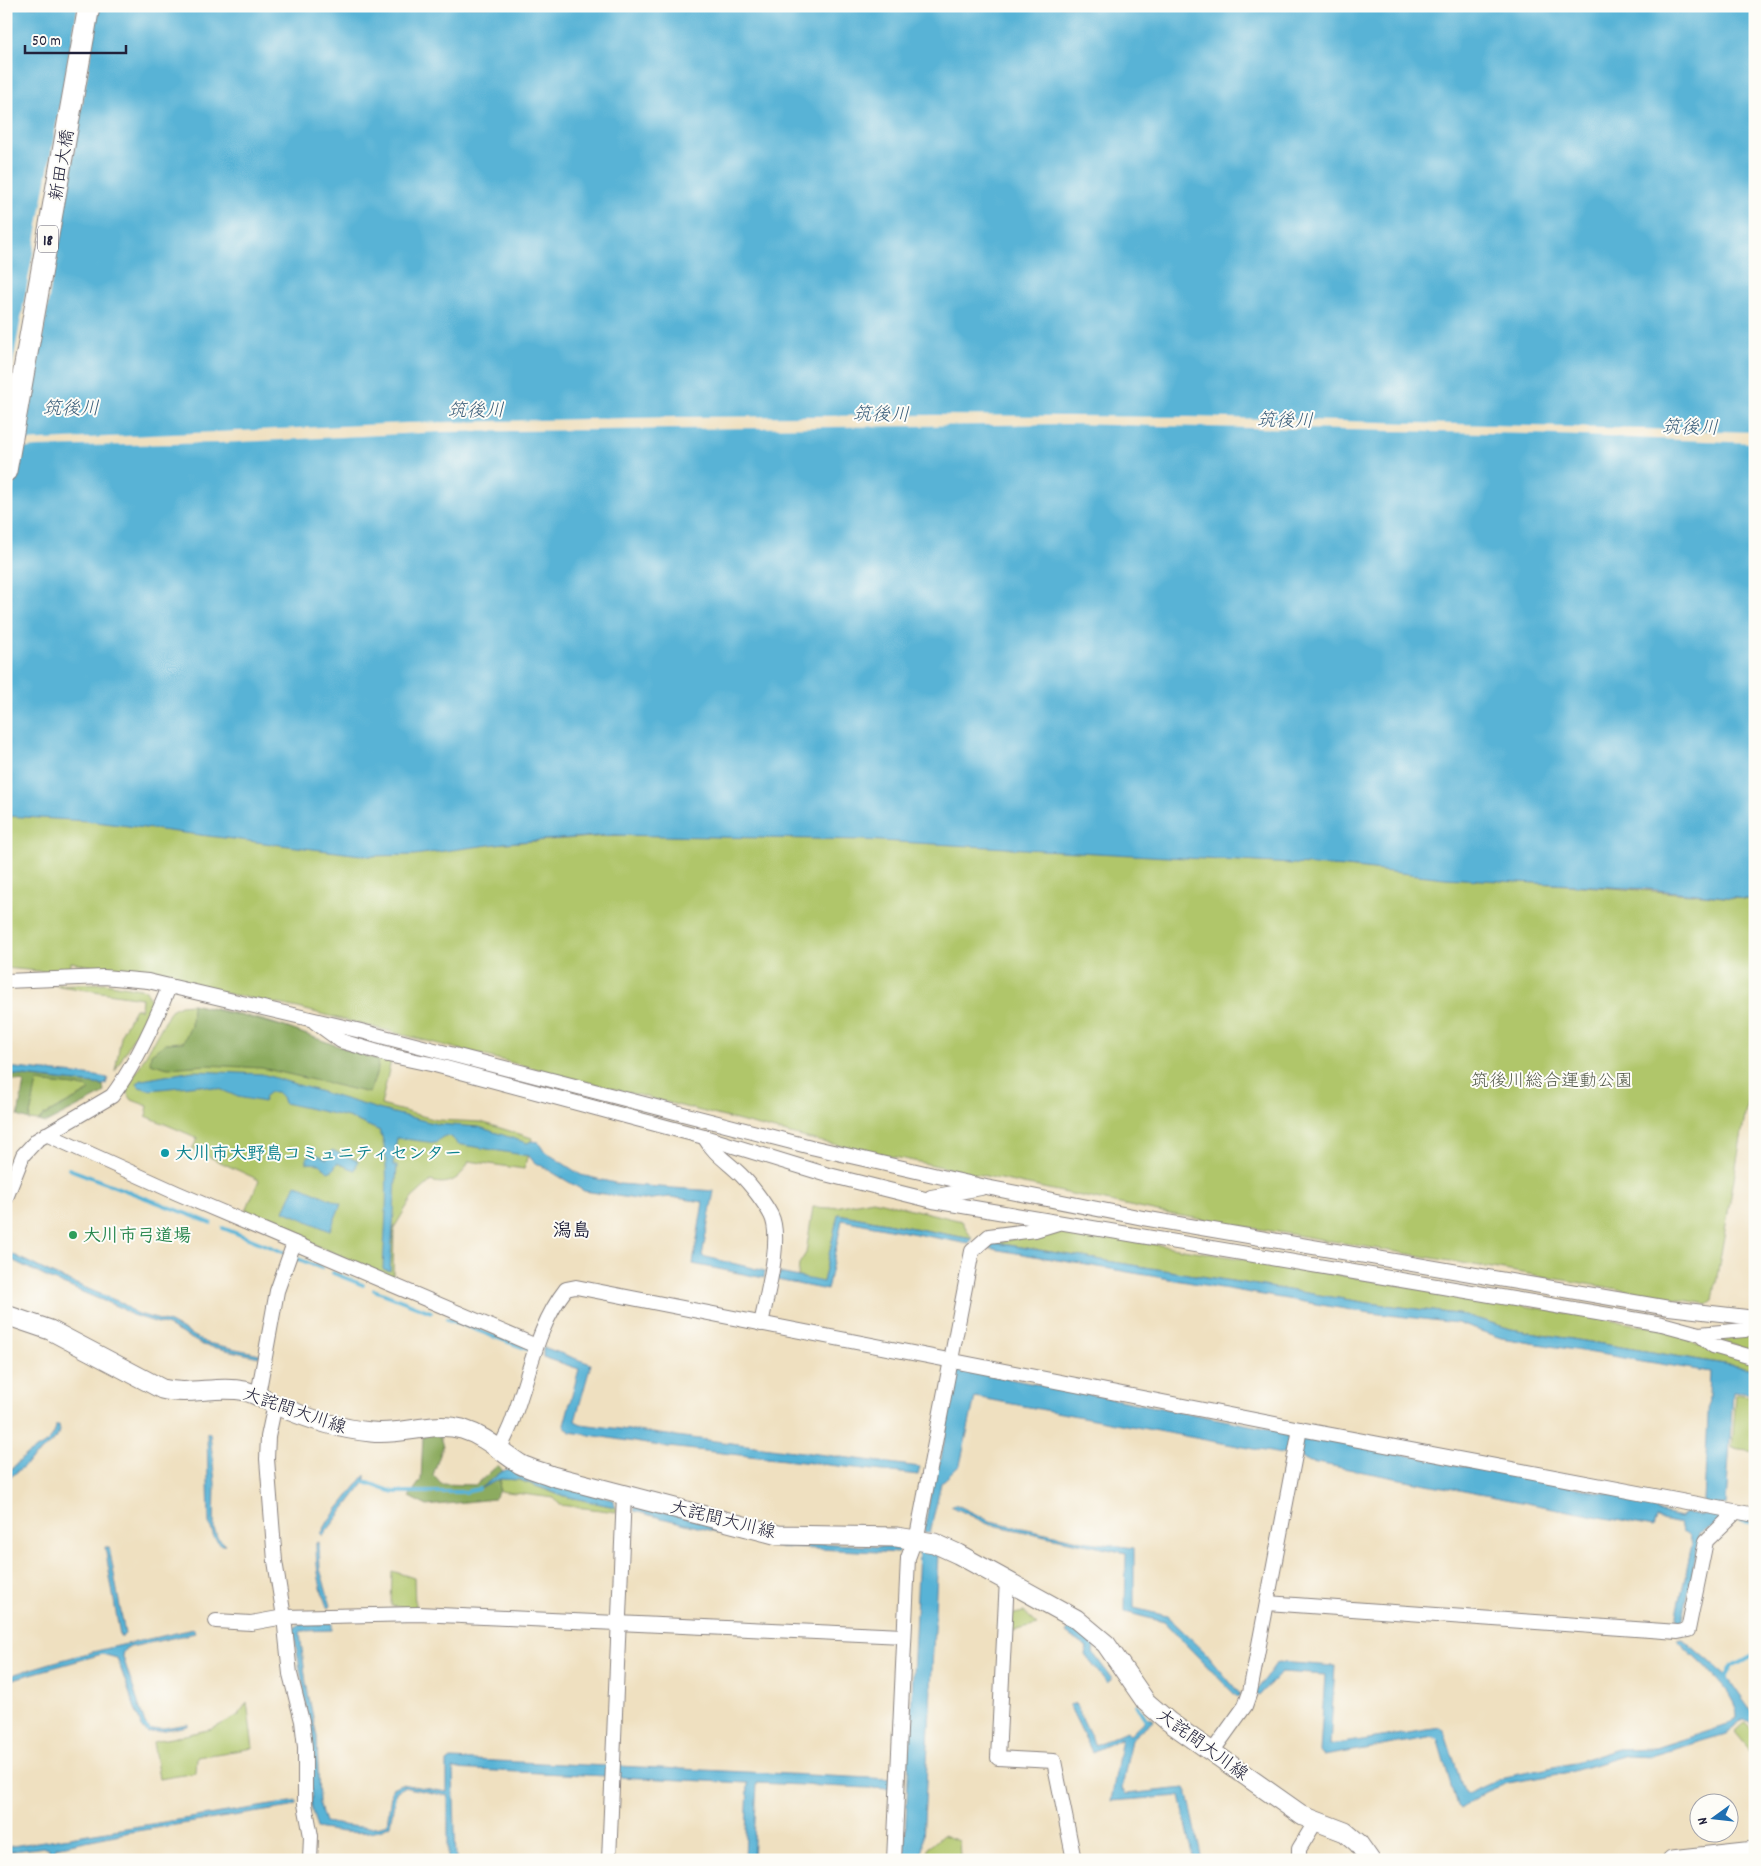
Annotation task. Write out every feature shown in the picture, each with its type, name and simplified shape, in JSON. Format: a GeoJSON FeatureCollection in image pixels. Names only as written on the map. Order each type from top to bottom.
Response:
{"type":"FeatureCollection","features":[{"type":"Feature","properties":{"kind":"main road","name":"新田大橋"},"geometry":{"type":"LineString","coordinates":[[6,471],[89,6]]}},
{"type":"Feature","properties":{"kind":"main road","name":"大詫間大川線"},"geometry":{"type":"LineString","coordinates":[[6,1315],[50,1330],[162,1389],[191,1392],[225,1388],[258,1395],[275,1404],[322,1422],[356,1431],[400,1432],[443,1426],[460,1428],[479,1435],[521,1464],[552,1476],[778,1534],[915,1539],[934,1543],[1006,1579],[1076,1619],[1106,1644],[1146,1702],[1168,1721],[1281,1802],[1316,1822],[1345,1832],[1358,1843],[1370,1860]]}},
{"type":"Feature","properties":{"kind":"main road"},"geometry":{"type":"LineString","coordinates":[[1672,1860],[1755,1851]]}},
{"type":"Feature","properties":{"kind":"street"},"geometry":{"type":"LineString","coordinates":[[6,981],[104,977],[148,982],[313,1020],[812,1147],[986,1187],[1096,1208],[1649,1304],[1755,1318]]}},
{"type":"Feature","properties":{"kind":"street"},"geometry":{"type":"LineString","coordinates":[[6,1198],[23,1156],[37,1140],[112,1096],[157,1017],[170,987]]}},
{"type":"Feature","properties":{"kind":"street"},"geometry":{"type":"LineString","coordinates":[[313,1020],[341,1041],[388,1055],[435,1065],[704,1137],[825,1174],[923,1198],[1652,1322],[1699,1334],[1745,1330],[1755,1325]]}},
{"type":"Feature","properties":{"kind":"street"},"geometry":{"type":"LineString","coordinates":[[46,1134],[294,1243],[536,1346]]}},
{"type":"Feature","properties":{"kind":"street"},"geometry":{"type":"LineString","coordinates":[[704,1137],[712,1150],[742,1176],[772,1215],[774,1228],[773,1269],[760,1324]]}},
{"type":"Feature","properties":{"kind":"street"},"geometry":{"type":"LineString","coordinates":[[923,1198],[986,1187]]}},
{"type":"Feature","properties":{"kind":"street"},"geometry":{"type":"LineString","coordinates":[[894,1860],[908,1558],[915,1539],[972,1251],[989,1236],[1035,1230],[1064,1222],[1096,1208]]}},
{"type":"Feature","properties":{"kind":"street"},"geometry":{"type":"LineString","coordinates":[[258,1395],[277,1291],[294,1243]]}},
{"type":"Feature","properties":{"kind":"street"},"geometry":{"type":"LineString","coordinates":[[500,1448],[514,1418],[536,1346],[552,1307],[566,1289],[576,1287],[1300,1429],[1731,1512],[1755,1515]]}},
{"type":"Feature","properties":{"kind":"street"},"geometry":{"type":"LineString","coordinates":[[1699,1334],[1713,1346],[1755,1358]]}},
{"type":"Feature","properties":{"kind":"street"},"geometry":{"type":"LineString","coordinates":[[275,1404],[268,1437],[267,1459],[274,1561],[284,1617],[290,1674],[302,1722],[305,1804],[312,1836],[310,1860]]}},
{"type":"Feature","properties":{"kind":"street"},"geometry":{"type":"LineString","coordinates":[[1212,1752],[1245,1706],[1267,1603],[1300,1429]]}},
{"type":"Feature","properties":{"kind":"street"},"geometry":{"type":"LineString","coordinates":[[609,1860],[624,1494]]}},
{"type":"Feature","properties":{"kind":"street"},"geometry":{"type":"LineString","coordinates":[[1267,1603],[1678,1632],[1688,1630],[1706,1541],[1731,1512]]}},
{"type":"Feature","properties":{"kind":"street"},"geometry":{"type":"LineString","coordinates":[[1006,1579],[998,1758],[1054,1761],[1074,1860]]}},
{"type":"Feature","properties":{"kind":"street"},"geometry":{"type":"LineString","coordinates":[[216,1621],[251,1623],[284,1617],[418,1614],[903,1636]]}},
{"type":"Feature","properties":{"kind":"street"},"geometry":{"type":"LineString","coordinates":[[1299,1860],[1299,1849],[1316,1822]]}},
{"type":"Feature","properties":{"kind":"green space","name":"筑後川総合運動公園"},"geometry":{"type":"Polygon","coordinates":[[[6,799],[504,843],[756,826],[1347,867],[1449,877],[1755,900],[1755,1057],[1713,1300],[1707,1304],[1158,1212],[818,1141],[298,1008],[71,962],[70,974],[6,968],[6,799]]]}},
{"type":"Feature","properties":{"kind":"green space"},"geometry":{"type":"Polygon","coordinates":[[[105,983],[146,990],[151,1001],[149,1009],[115,1071],[122,1032],[135,1009],[141,1009],[142,998],[52,985],[105,983]]]}},
{"type":"Feature","properties":{"kind":"green space"},"geometry":{"type":"Polygon","coordinates":[[[192,1004],[262,1020],[350,1052],[391,1061],[381,1105],[437,1120],[481,1122],[532,1138],[524,1169],[469,1161],[463,1172],[454,1180],[444,1183],[431,1181],[412,1198],[394,1228],[393,1278],[244,1215],[259,1180],[192,1149],[198,1138],[146,1116],[148,1106],[132,1100],[126,1091],[171,1010],[180,1005],[192,1004]]]}},
{"type":"Feature","properties":{"kind":"green space"},"geometry":{"type":"Polygon","coordinates":[[[192,1004],[282,1026],[377,1060],[378,1069],[369,1093],[262,1068],[207,1065],[168,1068],[150,1063],[151,1054],[166,1043],[183,1042],[191,1026],[192,1004]]]}},
{"type":"Feature","properties":{"kind":"green space"},"geometry":{"type":"Polygon","coordinates":[[[6,1074],[103,1085],[104,1092],[46,1123],[39,1121],[43,1116],[90,1091],[86,1087],[37,1082],[29,1120],[18,1116],[24,1082],[6,1079],[6,1074]]]}},
{"type":"Feature","properties":{"kind":"green space"},"geometry":{"type":"Polygon","coordinates":[[[36,1082],[86,1087],[90,1091],[43,1116],[39,1121],[29,1120],[36,1082]]]}},
{"type":"Feature","properties":{"kind":"green space"},"geometry":{"type":"Polygon","coordinates":[[[873,1200],[962,1221],[972,1239],[838,1214],[823,1283],[798,1277],[799,1264],[806,1253],[813,1207],[830,1208],[873,1200]]]}},
{"type":"Feature","properties":{"kind":"green space"},"geometry":{"type":"Polygon","coordinates":[[[1063,1229],[1663,1329],[1713,1351],[1755,1362],[1755,1369],[1511,1329],[1465,1315],[1369,1303],[995,1243],[1063,1229]]]}},
{"type":"Feature","properties":{"kind":"green space"},"geometry":{"type":"Polygon","coordinates":[[[1755,1333],[1755,1352],[1715,1339],[1755,1333]]]}},
{"type":"Feature","properties":{"kind":"green space"},"geometry":{"type":"Polygon","coordinates":[[[1736,1394],[1755,1397],[1755,1451],[1732,1448],[1736,1394]]]}},
{"type":"Feature","properties":{"kind":"green space"},"geometry":{"type":"Polygon","coordinates":[[[438,1432],[443,1446],[433,1475],[441,1484],[476,1485],[498,1465],[503,1471],[482,1487],[500,1479],[499,1491],[494,1499],[427,1506],[409,1497],[421,1480],[423,1435],[438,1432]]]}},
{"type":"Feature","properties":{"kind":"green space"},"geometry":{"type":"Polygon","coordinates":[[[500,1479],[520,1480],[560,1495],[615,1507],[616,1512],[560,1505],[554,1498],[499,1491],[500,1479]]]}},
{"type":"Feature","properties":{"kind":"green space"},"geometry":{"type":"Polygon","coordinates":[[[392,1571],[414,1578],[415,1608],[391,1606],[392,1571]]]}},
{"type":"Feature","properties":{"kind":"green space"},"geometry":{"type":"Polygon","coordinates":[[[1024,1612],[1038,1625],[1009,1632],[1010,1615],[1024,1612]]]}},
{"type":"Feature","properties":{"kind":"green space"},"geometry":{"type":"Polygon","coordinates":[[[247,1702],[253,1748],[197,1757],[196,1773],[159,1779],[153,1742],[212,1729],[239,1715],[247,1702]]]}},
{"type":"Feature","properties":{"kind":"green space"},"geometry":{"type":"Polygon","coordinates":[[[1745,1723],[1755,1734],[1755,1756],[1735,1732],[1745,1723]]]}},
{"type":"Feature","properties":{"kind":"green space"},"geometry":{"type":"Polygon","coordinates":[[[943,1835],[959,1841],[960,1858],[927,1858],[928,1848],[943,1835]]]}},
{"type":"Feature","properties":{"kind":"water","name":"筑後川"},"geometry":{"type":"Polygon","coordinates":[[[6,6],[1755,6],[1755,900],[1647,889],[1445,878],[1347,867],[863,840],[614,835],[504,843],[414,855],[369,856],[88,821],[6,816],[6,6]]]}},
{"type":"Feature","properties":{"kind":"water"},"geometry":{"type":"Polygon","coordinates":[[[6,1067],[108,1078],[106,1084],[103,1085],[6,1074],[6,1067]]]}},
{"type":"Feature","properties":{"kind":"water"},"geometry":{"type":"Polygon","coordinates":[[[193,1071],[262,1074],[378,1109],[437,1124],[479,1127],[527,1143],[532,1141],[538,1142],[544,1151],[581,1175],[619,1184],[714,1191],[702,1256],[765,1271],[764,1278],[693,1264],[703,1202],[670,1197],[643,1200],[584,1191],[533,1161],[529,1156],[457,1144],[452,1138],[447,1136],[436,1143],[397,1138],[393,1165],[397,1166],[390,1271],[383,1269],[386,1218],[386,1159],[380,1131],[348,1117],[284,1103],[282,1097],[277,1092],[270,1092],[265,1096],[264,1102],[238,1097],[222,1090],[199,1085],[150,1090],[139,1087],[137,1083],[142,1080],[193,1071]]]}},
{"type":"Feature","properties":{"kind":"water"},"geometry":{"type":"Polygon","coordinates":[[[332,1150],[358,1161],[355,1170],[337,1163],[333,1170],[328,1172],[320,1164],[307,1163],[307,1157],[314,1153],[327,1159],[332,1150]]]}},
{"type":"Feature","properties":{"kind":"water"},"geometry":{"type":"Polygon","coordinates":[[[296,1184],[341,1204],[330,1231],[284,1211],[296,1184]]]}},
{"type":"Feature","properties":{"kind":"water"},"geometry":{"type":"Polygon","coordinates":[[[838,1214],[972,1239],[969,1244],[842,1220],[827,1290],[777,1280],[779,1273],[823,1282],[838,1214]]]}},
{"type":"Feature","properties":{"kind":"water"},"geometry":{"type":"Polygon","coordinates":[[[995,1243],[1369,1303],[1465,1315],[1511,1329],[1755,1369],[1755,1394],[1733,1392],[1726,1505],[1721,1504],[1720,1520],[1700,1534],[1682,1624],[1675,1624],[1692,1544],[1690,1535],[1682,1531],[1680,1523],[1656,1518],[1653,1527],[1306,1461],[1294,1455],[975,1397],[960,1465],[941,1483],[930,1533],[924,1532],[934,1473],[941,1459],[957,1369],[1657,1503],[1657,1512],[1681,1517],[1686,1513],[1702,1515],[1707,1512],[1704,1501],[1710,1372],[1501,1338],[1457,1323],[1363,1312],[987,1248],[995,1243]]]}},
{"type":"Feature","properties":{"kind":"water"},"geometry":{"type":"Polygon","coordinates":[[[6,1251],[52,1274],[122,1303],[135,1313],[170,1323],[207,1343],[260,1354],[259,1357],[203,1345],[168,1326],[132,1315],[121,1308],[48,1278],[6,1257],[6,1251]]]}},
{"type":"Feature","properties":{"kind":"water"},"geometry":{"type":"Polygon","coordinates":[[[543,1347],[591,1364],[575,1421],[581,1424],[920,1467],[918,1475],[660,1446],[570,1432],[564,1425],[579,1369],[543,1357],[543,1347]]]}},
{"type":"Feature","properties":{"kind":"water"},"geometry":{"type":"Polygon","coordinates":[[[56,1425],[59,1425],[60,1431],[56,1439],[6,1481],[6,1474],[24,1457],[52,1437],[56,1425]]]}},
{"type":"Feature","properties":{"kind":"water"},"geometry":{"type":"Polygon","coordinates":[[[207,1433],[210,1433],[215,1483],[214,1528],[217,1537],[226,1545],[221,1545],[214,1537],[209,1523],[207,1433]]]}},
{"type":"Feature","properties":{"kind":"water"},"geometry":{"type":"Polygon","coordinates":[[[511,1470],[546,1483],[614,1500],[615,1507],[560,1495],[520,1480],[500,1479],[479,1489],[503,1471],[511,1470]]]}},
{"type":"Feature","properties":{"kind":"water"},"geometry":{"type":"Polygon","coordinates":[[[365,1475],[365,1482],[323,1536],[321,1534],[329,1520],[365,1475]]]}},
{"type":"Feature","properties":{"kind":"water"},"geometry":{"type":"Polygon","coordinates":[[[955,1504],[990,1521],[1083,1541],[1134,1548],[1134,1608],[1167,1616],[1204,1651],[1240,1694],[1238,1698],[1164,1622],[1125,1612],[1126,1553],[988,1524],[951,1506],[955,1504]]]}},
{"type":"Feature","properties":{"kind":"water"},"geometry":{"type":"Polygon","coordinates":[[[636,1505],[772,1540],[900,1548],[899,1553],[776,1547],[634,1511],[636,1505]]]}},
{"type":"Feature","properties":{"kind":"water"},"geometry":{"type":"Polygon","coordinates":[[[319,1542],[320,1569],[331,1606],[329,1608],[324,1599],[318,1576],[316,1543],[319,1542]]]}},
{"type":"Feature","properties":{"kind":"water"},"geometry":{"type":"Polygon","coordinates":[[[105,1547],[109,1547],[125,1634],[123,1636],[120,1636],[105,1547]]]}},
{"type":"Feature","properties":{"kind":"water"},"geometry":{"type":"Polygon","coordinates":[[[924,1550],[938,1554],[922,1860],[904,1860],[919,1552],[924,1550]]]}},
{"type":"Feature","properties":{"kind":"water"},"geometry":{"type":"Polygon","coordinates":[[[332,1623],[332,1630],[302,1631],[300,1633],[306,1683],[317,1737],[319,1803],[325,1822],[364,1827],[387,1824],[392,1788],[401,1784],[447,1792],[447,1762],[451,1759],[607,1766],[606,1776],[453,1769],[456,1860],[448,1860],[448,1796],[403,1787],[396,1792],[390,1825],[383,1829],[354,1832],[317,1828],[312,1811],[308,1716],[293,1628],[299,1625],[332,1623]]]}},
{"type":"Feature","properties":{"kind":"water"},"geometry":{"type":"Polygon","coordinates":[[[1070,1627],[1095,1646],[1093,1653],[1112,1679],[1107,1683],[1085,1655],[1087,1648],[1066,1633],[1070,1627]]]}},
{"type":"Feature","properties":{"kind":"water"},"geometry":{"type":"Polygon","coordinates":[[[194,1629],[195,1633],[126,1648],[122,1654],[145,1724],[151,1730],[188,1724],[188,1726],[148,1733],[142,1728],[117,1658],[102,1654],[6,1681],[6,1677],[99,1650],[194,1629]]]}},
{"type":"Feature","properties":{"kind":"water"},"geometry":{"type":"Polygon","coordinates":[[[1683,1639],[1727,1677],[1755,1717],[1755,1729],[1749,1721],[1743,1720],[1726,1734],[1650,1756],[1627,1755],[1570,1772],[1508,1783],[1486,1792],[1460,1809],[1457,1806],[1438,1741],[1434,1737],[1323,1756],[1320,1752],[1325,1675],[1281,1672],[1259,1696],[1255,1693],[1277,1662],[1335,1666],[1330,1745],[1440,1728],[1444,1731],[1464,1792],[1467,1794],[1505,1777],[1568,1764],[1618,1749],[1655,1748],[1724,1726],[1738,1717],[1737,1708],[1724,1687],[1677,1640],[1683,1639]]]}},
{"type":"Feature","properties":{"kind":"water"},"geometry":{"type":"Polygon","coordinates":[[[1075,1703],[1095,1745],[1127,1731],[1130,1735],[1149,1717],[1153,1720],[1131,1739],[1122,1789],[1126,1794],[1185,1788],[1188,1794],[1202,1860],[1194,1860],[1180,1796],[1111,1801],[1122,1738],[1092,1752],[1069,1705],[1075,1703]]]}},
{"type":"Feature","properties":{"kind":"water"},"geometry":{"type":"Polygon","coordinates":[[[618,1766],[892,1779],[891,1789],[757,1783],[753,1860],[745,1860],[748,1783],[618,1777],[618,1766]]]}},
{"type":"Feature","properties":{"kind":"water"},"geometry":{"type":"Polygon","coordinates":[[[297,1801],[297,1804],[291,1807],[130,1832],[56,1847],[54,1860],[49,1860],[49,1848],[45,1847],[6,1852],[6,1847],[297,1801]]]}},
{"type":"Feature","properties":{"kind":"pier"},"geometry":{"type":"Polygon","coordinates":[[[78,6],[99,6],[31,402],[22,441],[406,423],[677,417],[934,415],[1189,417],[1755,432],[1755,443],[1532,434],[1069,424],[442,432],[220,443],[36,447],[20,449],[6,525],[7,395],[78,6]]]}},
{"type":"Feature","properties":{"kind":"waterway"},"geometry":{"type":"LineString","coordinates":[[69,1169],[211,1223]]}},
{"type":"Feature","properties":{"kind":"waterway"},"geometry":{"type":"LineString","coordinates":[[223,1228],[283,1252]]}},
{"type":"Feature","properties":{"kind":"waterway"},"geometry":{"type":"LineString","coordinates":[[296,1258],[321,1268]]}},
{"type":"Feature","properties":{"kind":"waterway"},"geometry":{"type":"LineString","coordinates":[[333,1273],[363,1285]]}},
{"type":"Feature","properties":{"kind":"waterway"},"geometry":{"type":"LineString","coordinates":[[374,1290],[431,1312]]}},
{"type":"Feature","properties":{"kind":"waterway"},"geometry":{"type":"LineString","coordinates":[[447,1319],[527,1349]]}},
{"type":"Feature","properties":{"kind":"waterway"},"geometry":{"type":"LineString","coordinates":[[365,1482],[393,1492],[465,1492],[479,1489]]}},
{"type":"Feature","properties":{"kind":"waterway"},"geometry":{"type":"LineString","coordinates":[[1740,1521],[1755,1523]]}},
{"type":"Feature","properties":{"kind":"waterway"},"geometry":{"type":"LineString","coordinates":[[1727,1677],[1733,1666],[1755,1654]]}},
{"type":"Feature","properties":{"kind":"waterway"},"geometry":{"type":"LineString","coordinates":[[1137,1705],[1147,1720]]}},
{"type":"Feature","properties":{"kind":"place","name":"大川市大野島コミュニティセンター"},"geometry":{"type":"Point","coordinates":[165,1153]}},
{"type":"Feature","properties":{"kind":"place","name":"大川市弓道場"},"geometry":{"type":"Point","coordinates":[73,1235]}},
{"type":"Feature","properties":{"kind":"district","name":"潟島"},"geometry":{"type":"Point","coordinates":[572,1229]}}]}
